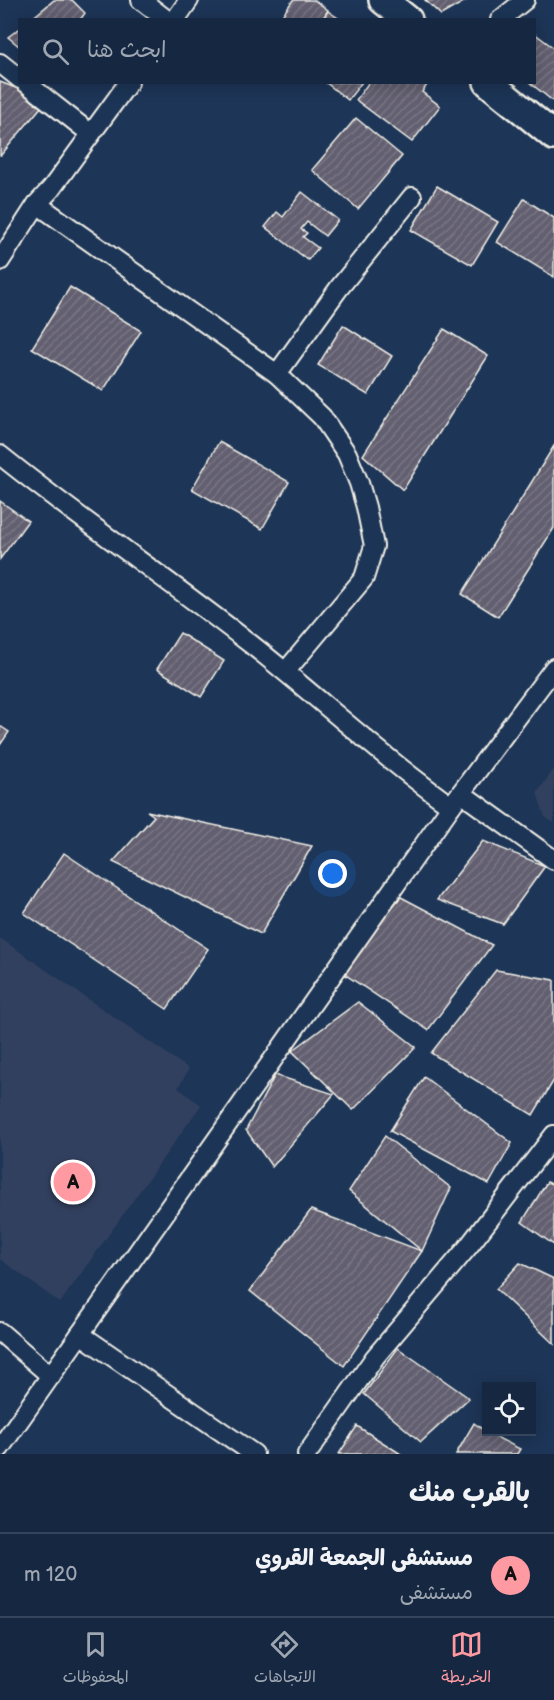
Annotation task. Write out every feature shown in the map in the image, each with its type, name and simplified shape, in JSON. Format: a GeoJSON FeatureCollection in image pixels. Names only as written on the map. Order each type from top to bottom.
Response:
{"type":"FeatureCollection","features":[{"type":"Feature","properties":{"kind":"street"},"geometry":{"type":"LineString","coordinates":[[141,0],[164,18]]}},
{"type":"Feature","properties":{"kind":"street"},"geometry":{"type":"LineString","coordinates":[[176,18],[189,0]]}},
{"type":"Feature","properties":{"kind":"street"},"geometry":{"type":"LineString","coordinates":[[383,0],[406,18]]}},
{"type":"Feature","properties":{"kind":"street"},"geometry":{"type":"LineString","coordinates":[[502,18],[525,0]]}},
{"type":"Feature","properties":{"kind":"street"},"geometry":{"type":"LineString","coordinates":[[0,63],[18,77]]}},
{"type":"Feature","properties":{"kind":"street"},"geometry":{"type":"LineString","coordinates":[[28,84],[91,134]]}},
{"type":"Feature","properties":{"kind":"street"},"geometry":{"type":"LineString","coordinates":[[0,261],[37,204],[51,189],[128,84]]}},
{"type":"Feature","properties":{"kind":"street"},"geometry":{"type":"LineString","coordinates":[[490,84],[554,136]]}},
{"type":"Feature","properties":{"kind":"street"},"geometry":{"type":"LineString","coordinates":[[277,374],[339,288],[412,197]]}},
{"type":"Feature","properties":{"kind":"street"},"geometry":{"type":"LineString","coordinates":[[37,204],[277,374],[322,417],[347,454],[366,507],[374,546],[364,578],[286,671]]}},
{"type":"Feature","properties":{"kind":"street"},"geometry":{"type":"LineString","coordinates":[[0,455],[286,671],[410,777],[456,800],[554,861]]}},
{"type":"Feature","properties":{"kind":"street"},"geometry":{"type":"LineString","coordinates":[[0,1448],[456,800],[554,668]]}},
{"type":"Feature","properties":{"kind":"street"},"geometry":{"type":"LineString","coordinates":[[307,1454],[375,1357],[551,1144]]}},
{"type":"Feature","properties":{"kind":"street"},"geometry":{"type":"LineString","coordinates":[[0,1332],[51,1376]]}},
{"type":"Feature","properties":{"kind":"street"},"geometry":{"type":"LineString","coordinates":[[80,1334],[254,1454]]}},
{"type":"Feature","properties":{"kind":"shaded area"},"geometry":{"type":"Polygon","coordinates":[[[554,769],[554,823],[545,817],[537,793],[554,769]]]}},
{"type":"Feature","properties":{"kind":"shaded area"},"geometry":{"type":"Polygon","coordinates":[[[0,938],[189,1069],[178,1088],[201,1105],[60,1303],[0,1259],[0,938]]]}},
{"type":"Feature","properties":{"kind":"building"},"geometry":{"type":"Polygon","coordinates":[[[54,0],[72,0],[85,13],[81,18],[32,18],[54,0]]]}},
{"type":"Feature","properties":{"kind":"building"},"geometry":{"type":"Polygon","coordinates":[[[293,0],[314,0],[328,10],[323,18],[280,18],[293,0]]]}},
{"type":"Feature","properties":{"kind":"building"},"geometry":{"type":"Polygon","coordinates":[[[425,0],[467,0],[441,15],[425,0]]]}},
{"type":"Feature","properties":{"kind":"building"},"geometry":{"type":"Polygon","coordinates":[[[328,11],[338,18],[323,18],[328,11]]]}},
{"type":"Feature","properties":{"kind":"building"},"geometry":{"type":"Polygon","coordinates":[[[18,30],[18,45],[8,37],[18,30]]]}},
{"type":"Feature","properties":{"kind":"building"},"geometry":{"type":"Polygon","coordinates":[[[536,34],[554,48],[554,102],[532,84],[536,84],[536,34]]]}},
{"type":"Feature","properties":{"kind":"building"},"geometry":{"type":"Polygon","coordinates":[[[0,82],[47,100],[1,155],[0,155],[0,82]]]}},
{"type":"Feature","properties":{"kind":"building"},"geometry":{"type":"Polygon","coordinates":[[[328,84],[360,84],[348,100],[328,84]]]}},
{"type":"Feature","properties":{"kind":"building"},"geometry":{"type":"Polygon","coordinates":[[[368,84],[428,84],[422,92],[440,106],[412,142],[356,100],[368,84]]]}},
{"type":"Feature","properties":{"kind":"building"},"geometry":{"type":"Polygon","coordinates":[[[356,118],[402,156],[358,209],[312,170],[356,118]]]}},
{"type":"Feature","properties":{"kind":"building"},"geometry":{"type":"Polygon","coordinates":[[[437,186],[498,222],[472,265],[411,230],[437,186]]]}},
{"type":"Feature","properties":{"kind":"building"},"geometry":{"type":"Polygon","coordinates":[[[302,192],[338,220],[325,236],[307,222],[301,229],[307,233],[303,237],[318,248],[308,260],[265,227],[277,212],[283,217],[302,192]]]}},
{"type":"Feature","properties":{"kind":"building"},"geometry":{"type":"Polygon","coordinates":[[[524,199],[554,218],[554,277],[497,242],[524,199]]]}},
{"type":"Feature","properties":{"kind":"building"},"geometry":{"type":"Polygon","coordinates":[[[70,287],[141,331],[103,391],[32,348],[70,287]]]}},
{"type":"Feature","properties":{"kind":"building"},"geometry":{"type":"Polygon","coordinates":[[[343,325],[392,356],[368,395],[318,365],[343,325]]]}},
{"type":"Feature","properties":{"kind":"building"},"geometry":{"type":"Polygon","coordinates":[[[444,329],[488,356],[403,490],[363,455],[444,329]]]}},
{"type":"Feature","properties":{"kind":"building"},"geometry":{"type":"Polygon","coordinates":[[[219,442],[289,482],[262,529],[192,489],[219,442]]]}},
{"type":"Feature","properties":{"kind":"building"},"geometry":{"type":"Polygon","coordinates":[[[554,446],[554,528],[498,617],[462,594],[554,446]]]}},
{"type":"Feature","properties":{"kind":"building"},"geometry":{"type":"Polygon","coordinates":[[[0,501],[28,521],[0,559],[0,501]]]}},
{"type":"Feature","properties":{"kind":"building"},"geometry":{"type":"Polygon","coordinates":[[[180,633],[224,661],[201,697],[157,669],[180,633]]]}},
{"type":"Feature","properties":{"kind":"building"},"geometry":{"type":"Polygon","coordinates":[[[0,726],[9,732],[0,745],[0,726]]]}},
{"type":"Feature","properties":{"kind":"building"},"geometry":{"type":"Polygon","coordinates":[[[147,811],[312,846],[261,934],[113,862],[154,816],[147,811]]]}},
{"type":"Feature","properties":{"kind":"building"},"geometry":{"type":"Polygon","coordinates":[[[483,841],[545,866],[503,924],[437,900],[483,841]]]}},
{"type":"Feature","properties":{"kind":"building"},"geometry":{"type":"Polygon","coordinates":[[[64,853],[208,949],[167,1009],[24,913],[64,853]]]}},
{"type":"Feature","properties":{"kind":"building"},"geometry":{"type":"Polygon","coordinates":[[[401,897],[492,945],[428,1030],[337,969],[401,897]]]}},
{"type":"Feature","properties":{"kind":"building"},"geometry":{"type":"Polygon","coordinates":[[[496,970],[554,980],[554,1080],[533,1115],[431,1053],[496,970]]]}},
{"type":"Feature","properties":{"kind":"building"},"geometry":{"type":"Polygon","coordinates":[[[358,1002],[416,1047],[353,1110],[292,1051],[358,1002]]]}},
{"type":"Feature","properties":{"kind":"building"},"geometry":{"type":"Polygon","coordinates":[[[275,1075],[334,1094],[272,1167],[246,1130],[275,1075]]]}},
{"type":"Feature","properties":{"kind":"building"},"geometry":{"type":"Polygon","coordinates":[[[424,1077],[512,1143],[489,1184],[390,1131],[424,1077]]]}},
{"type":"Feature","properties":{"kind":"building"},"geometry":{"type":"Polygon","coordinates":[[[385,1136],[451,1188],[422,1251],[349,1191],[385,1136]]]}},
{"type":"Feature","properties":{"kind":"building"},"geometry":{"type":"Polygon","coordinates":[[[547,1182],[554,1185],[554,1245],[522,1222],[547,1182]]]}},
{"type":"Feature","properties":{"kind":"building"},"geometry":{"type":"Polygon","coordinates":[[[311,1210],[422,1251],[344,1366],[250,1291],[311,1210]]]}},
{"type":"Feature","properties":{"kind":"building"},"geometry":{"type":"Polygon","coordinates":[[[520,1263],[554,1279],[554,1344],[496,1289],[520,1263]]]}},
{"type":"Feature","properties":{"kind":"building"},"geometry":{"type":"Polygon","coordinates":[[[398,1348],[469,1398],[421,1442],[364,1394],[398,1348]]]}},
{"type":"Feature","properties":{"kind":"building"},"geometry":{"type":"Polygon","coordinates":[[[474,1423],[482,1429],[482,1436],[494,1436],[520,1449],[517,1454],[456,1454],[474,1423]]]}},
{"type":"Feature","properties":{"kind":"building"},"geometry":{"type":"Polygon","coordinates":[[[357,1426],[401,1454],[339,1454],[357,1426]]]}},
{"type":"Feature","properties":{"kind":"place","name":"مستشفى الجمعة القروي"},"geometry":{"type":"Point","coordinates":[73,1182]}}]}
